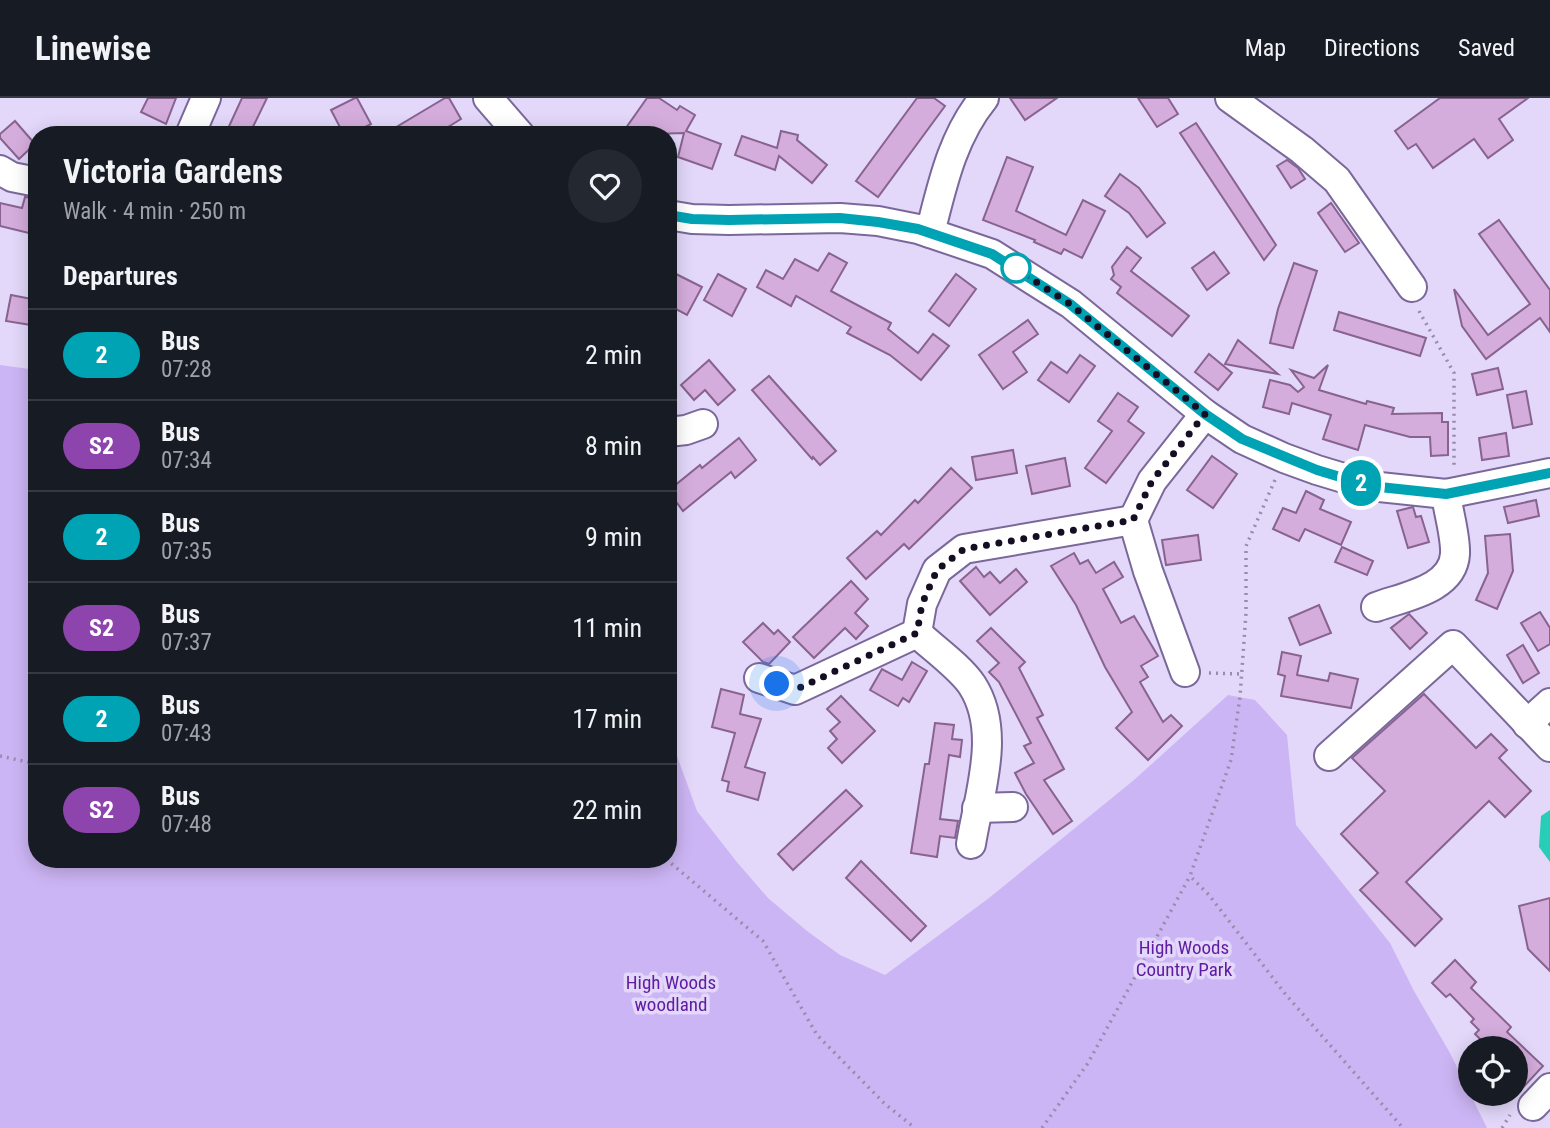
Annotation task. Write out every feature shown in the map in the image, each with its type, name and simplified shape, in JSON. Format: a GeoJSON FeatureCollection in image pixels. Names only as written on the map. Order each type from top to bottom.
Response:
{"type":"FeatureCollection","features":[{"type":"Feature","properties":{"kind":"street"},"geometry":{"type":"LineString","coordinates":[[194,126],[206,98]]}},
{"type":"Feature","properties":{"kind":"street"},"geometry":{"type":"LineString","coordinates":[[488,98],[512,126]]}},
{"type":"Feature","properties":{"kind":"street"},"geometry":{"type":"LineString","coordinates":[[930,233],[953,150],[984,98]]}},
{"type":"Feature","properties":{"kind":"street"},"geometry":{"type":"LineString","coordinates":[[1230,98],[1302,150],[1337,180],[1412,287]]}},
{"type":"Feature","properties":{"kind":"street"},"geometry":{"type":"LineString","coordinates":[[0,170],[12,177],[28,180]]}},
{"type":"Feature","properties":{"kind":"street"},"geometry":{"type":"LineString","coordinates":[[677,216],[729,220],[840,218],[878,222],[930,233],[992,254],[1070,304],[1205,414],[1242,439],[1284,458],[1370,486],[1450,493],[1550,473]]}},
{"type":"Feature","properties":{"kind":"street"},"geometry":{"type":"LineString","coordinates":[[1185,672],[1179,631],[1148,571],[1133,520],[1152,481],[1205,414]]}},
{"type":"Feature","properties":{"kind":"street"},"geometry":{"type":"LineString","coordinates":[[677,431],[703,425]]}},
{"type":"Feature","properties":{"kind":"street"},"geometry":{"type":"LineString","coordinates":[[1376,607],[1437,584],[1448,573],[1455,556],[1450,493]]}},
{"type":"Feature","properties":{"kind":"street"},"geometry":{"type":"LineString","coordinates":[[917,633],[922,604],[937,570],[964,549],[1133,520]]}},
{"type":"Feature","properties":{"kind":"street"},"geometry":{"type":"LineString","coordinates":[[759,678],[795,700],[917,633]]}},
{"type":"Feature","properties":{"kind":"street"},"geometry":{"type":"LineString","coordinates":[[917,633],[971,682],[984,706],[987,751],[971,844]]}},
{"type":"Feature","properties":{"kind":"street"},"geometry":{"type":"LineString","coordinates":[[1329,756],[1453,645],[1550,747]]}},
{"type":"Feature","properties":{"kind":"street"},"geometry":{"type":"LineString","coordinates":[[1527,724],[1550,703]]}},
{"type":"Feature","properties":{"kind":"street"},"geometry":{"type":"LineString","coordinates":[[977,808],[1013,807]]}},
{"type":"Feature","properties":{"kind":"path"},"geometry":{"type":"LineString","coordinates":[[1412,287],[1411,297],[1454,373],[1450,493]]}},
{"type":"Feature","properties":{"kind":"path"},"geometry":{"type":"LineString","coordinates":[[1042,1128],[1088,1063],[1190,876],[1231,760],[1242,674],[1246,614],[1246,546],[1284,458]]}},
{"type":"Feature","properties":{"kind":"path"},"geometry":{"type":"LineString","coordinates":[[1185,672],[1242,674]]}},
{"type":"Feature","properties":{"kind":"path"},"geometry":{"type":"LineString","coordinates":[[0,756],[28,762]]}},
{"type":"Feature","properties":{"kind":"path"},"geometry":{"type":"LineString","coordinates":[[677,868],[763,941],[817,1035],[885,1104],[915,1128]]}},
{"type":"Feature","properties":{"kind":"path"},"geometry":{"type":"LineString","coordinates":[[1190,876],[1209,895],[1286,995],[1403,1128]]}},
{"type":"Feature","properties":{"kind":"green space","name":"High Woods woodland"},"geometry":{"type":"Polygon","coordinates":[[[0,365],[28,369],[28,868],[677,868],[677,756],[697,811],[768,898],[840,955],[885,975],[989,898],[1134,780],[1228,695],[1255,700],[1287,735],[1296,825],[1390,943],[1458,1069],[1458,1106],[1476,1106],[1487,1128],[0,1128],[0,365]]]}},
{"type":"Feature","properties":{"kind":"shaded area"},"geometry":{"type":"Polygon","coordinates":[[[1550,810],[1550,862],[1539,847],[1541,816],[1550,810]]]}},
{"type":"Feature","properties":{"kind":"building"},"geometry":{"type":"Polygon","coordinates":[[[148,98],[176,98],[166,124],[141,112],[148,98]]]}},
{"type":"Feature","properties":{"kind":"building"},"geometry":{"type":"Polygon","coordinates":[[[242,98],[267,98],[253,126],[229,126],[242,98]]]}},
{"type":"Feature","properties":{"kind":"building"},"geometry":{"type":"Polygon","coordinates":[[[357,98],[371,124],[339,126],[331,110],[357,98]]]}},
{"type":"Feature","properties":{"kind":"building"},"geometry":{"type":"Polygon","coordinates":[[[445,98],[449,98],[461,119],[450,126],[398,126],[445,98]]]}},
{"type":"Feature","properties":{"kind":"building"},"geometry":{"type":"Polygon","coordinates":[[[647,98],[659,98],[677,110],[680,106],[695,115],[686,131],[721,144],[712,169],[678,157],[684,133],[677,133],[677,126],[627,126],[647,98]]]}},
{"type":"Feature","properties":{"kind":"building"},"geometry":{"type":"Polygon","coordinates":[[[917,98],[934,98],[945,106],[878,197],[856,181],[917,98]]]}},
{"type":"Feature","properties":{"kind":"building"},"geometry":{"type":"Polygon","coordinates":[[[1010,98],[1057,98],[1025,120],[1010,98]]]}},
{"type":"Feature","properties":{"kind":"building"},"geometry":{"type":"Polygon","coordinates":[[[1138,98],[1168,98],[1178,114],[1157,127],[1138,98]]]}},
{"type":"Feature","properties":{"kind":"building"},"geometry":{"type":"Polygon","coordinates":[[[1440,98],[1528,98],[1499,119],[1513,140],[1488,158],[1474,139],[1433,168],[1416,144],[1408,149],[1395,131],[1440,98]]]}},
{"type":"Feature","properties":{"kind":"building"},"geometry":{"type":"Polygon","coordinates":[[[15,121],[28,136],[28,151],[19,159],[0,138],[0,134],[15,121]]]}},
{"type":"Feature","properties":{"kind":"building"},"geometry":{"type":"Polygon","coordinates":[[[1196,123],[1276,245],[1264,260],[1180,133],[1196,123]]]}},
{"type":"Feature","properties":{"kind":"building"},"geometry":{"type":"Polygon","coordinates":[[[781,131],[798,135],[797,140],[827,165],[812,183],[779,156],[775,170],[735,155],[742,136],[777,148],[781,131]]]}},
{"type":"Feature","properties":{"kind":"building"},"geometry":{"type":"Polygon","coordinates":[[[1007,157],[1033,167],[1016,211],[1066,235],[1083,200],[1105,211],[1082,258],[1064,249],[1061,254],[1034,242],[1035,240],[983,220],[1007,157]]]}},
{"type":"Feature","properties":{"kind":"building"},"geometry":{"type":"Polygon","coordinates":[[[1287,160],[1298,168],[1305,179],[1291,188],[1277,166],[1287,160]]]}},
{"type":"Feature","properties":{"kind":"building"},"geometry":{"type":"Polygon","coordinates":[[[1120,174],[1139,188],[1165,223],[1147,237],[1129,213],[1105,196],[1120,174]]]}},
{"type":"Feature","properties":{"kind":"building"},"geometry":{"type":"Polygon","coordinates":[[[25,197],[28,197],[28,233],[0,226],[0,203],[22,208],[25,197]]]}},
{"type":"Feature","properties":{"kind":"building"},"geometry":{"type":"Polygon","coordinates":[[[1331,203],[1359,243],[1345,252],[1318,213],[1331,203]]]}},
{"type":"Feature","properties":{"kind":"building"},"geometry":{"type":"Polygon","coordinates":[[[1499,220],[1550,290],[1550,332],[1540,318],[1486,359],[1462,326],[1454,289],[1488,335],[1530,304],[1479,234],[1499,220]]]}},
{"type":"Feature","properties":{"kind":"building"},"geometry":{"type":"Polygon","coordinates":[[[1127,247],[1141,258],[1131,271],[1189,316],[1172,336],[1117,293],[1121,287],[1111,279],[1114,275],[1112,267],[1127,247]]]}},
{"type":"Feature","properties":{"kind":"building"},"geometry":{"type":"Polygon","coordinates":[[[1214,252],[1229,273],[1207,290],[1192,268],[1214,252]]]}},
{"type":"Feature","properties":{"kind":"building"},"geometry":{"type":"Polygon","coordinates":[[[829,253],[847,263],[831,291],[891,323],[888,329],[918,353],[933,334],[949,346],[921,380],[890,355],[847,333],[851,327],[796,296],[791,306],[757,287],[766,270],[783,279],[795,259],[818,271],[829,253]]]}},
{"type":"Feature","properties":{"kind":"building"},"geometry":{"type":"Polygon","coordinates":[[[1294,263],[1317,271],[1293,348],[1270,343],[1278,309],[1294,263]]]}},
{"type":"Feature","properties":{"kind":"building"},"geometry":{"type":"Polygon","coordinates":[[[677,274],[702,287],[687,315],[677,310],[677,274]]]}},
{"type":"Feature","properties":{"kind":"building"},"geometry":{"type":"Polygon","coordinates":[[[718,274],[746,289],[732,316],[704,300],[718,274]]]}},
{"type":"Feature","properties":{"kind":"building"},"geometry":{"type":"Polygon","coordinates":[[[956,274],[976,289],[949,326],[929,311],[956,274]]]}},
{"type":"Feature","properties":{"kind":"building"},"geometry":{"type":"Polygon","coordinates":[[[11,295],[28,298],[28,325],[6,321],[11,295]]]}},
{"type":"Feature","properties":{"kind":"building"},"geometry":{"type":"Polygon","coordinates":[[[1339,312],[1426,338],[1420,356],[1334,330],[1339,312]]]}},
{"type":"Feature","properties":{"kind":"building"},"geometry":{"type":"Polygon","coordinates":[[[1028,320],[1038,334],[1013,352],[1027,372],[1003,389],[979,355],[1028,320]]]}},
{"type":"Feature","properties":{"kind":"building"},"geometry":{"type":"Polygon","coordinates":[[[1238,340],[1278,374],[1225,364],[1238,340]]]}},
{"type":"Feature","properties":{"kind":"building"},"geometry":{"type":"Polygon","coordinates":[[[1209,354],[1232,373],[1218,390],[1195,372],[1209,354]]]}},
{"type":"Feature","properties":{"kind":"building"},"geometry":{"type":"Polygon","coordinates":[[[1080,355],[1095,366],[1069,402],[1038,380],[1051,362],[1067,373],[1080,355]]]}},
{"type":"Feature","properties":{"kind":"building"},"geometry":{"type":"Polygon","coordinates":[[[709,360],[735,390],[718,405],[705,390],[694,400],[681,385],[709,360]]]}},
{"type":"Feature","properties":{"kind":"building"},"geometry":{"type":"Polygon","coordinates":[[[1328,365],[1319,390],[1366,404],[1367,401],[1394,408],[1392,414],[1442,413],[1442,422],[1448,422],[1448,455],[1431,456],[1430,437],[1410,437],[1365,425],[1358,450],[1323,439],[1331,415],[1292,403],[1289,414],[1263,407],[1270,380],[1290,385],[1298,392],[1304,387],[1291,370],[1314,378],[1328,365]]]}},
{"type":"Feature","properties":{"kind":"building"},"geometry":{"type":"Polygon","coordinates":[[[1498,368],[1503,389],[1477,395],[1472,374],[1498,368]]]}},
{"type":"Feature","properties":{"kind":"building"},"geometry":{"type":"Polygon","coordinates":[[[769,376],[836,451],[820,465],[752,390],[769,376]]]}},
{"type":"Feature","properties":{"kind":"building"},"geometry":{"type":"Polygon","coordinates":[[[1526,391],[1532,424],[1513,428],[1507,395],[1526,391]]]}},
{"type":"Feature","properties":{"kind":"building"},"geometry":{"type":"Polygon","coordinates":[[[1118,393],[1138,407],[1128,421],[1144,433],[1106,483],[1085,468],[1112,431],[1098,421],[1118,393]]]}},
{"type":"Feature","properties":{"kind":"building"},"geometry":{"type":"Polygon","coordinates":[[[1506,433],[1509,456],[1482,460],[1479,438],[1506,433]]]}},
{"type":"Feature","properties":{"kind":"building"},"geometry":{"type":"Polygon","coordinates":[[[739,438],[756,460],[735,478],[731,472],[683,511],[677,503],[677,484],[700,465],[702,468],[739,438]]]}},
{"type":"Feature","properties":{"kind":"building"},"geometry":{"type":"Polygon","coordinates":[[[1013,450],[1017,473],[976,480],[972,457],[1013,450]]]}},
{"type":"Feature","properties":{"kind":"building"},"geometry":{"type":"Polygon","coordinates":[[[1212,456],[1237,474],[1213,508],[1187,490],[1212,456]]]}},
{"type":"Feature","properties":{"kind":"building"},"geometry":{"type":"Polygon","coordinates":[[[1065,458],[1070,486],[1032,494],[1026,466],[1065,458]]]}},
{"type":"Feature","properties":{"kind":"building"},"geometry":{"type":"Polygon","coordinates":[[[951,468],[972,488],[909,549],[904,544],[866,579],[847,558],[877,531],[881,535],[915,500],[918,503],[951,468]]]}},
{"type":"Feature","properties":{"kind":"building"},"geometry":{"type":"Polygon","coordinates":[[[1306,491],[1324,500],[1320,509],[1351,522],[1341,545],[1305,529],[1299,541],[1273,529],[1283,508],[1296,513],[1306,491]]]}},
{"type":"Feature","properties":{"kind":"building"},"geometry":{"type":"Polygon","coordinates":[[[1536,500],[1539,516],[1508,523],[1504,507],[1536,500]]]}},
{"type":"Feature","properties":{"kind":"building"},"geometry":{"type":"Polygon","coordinates":[[[1413,507],[1416,517],[1421,516],[1429,542],[1408,548],[1397,511],[1413,507]]]}},
{"type":"Feature","properties":{"kind":"building"},"geometry":{"type":"Polygon","coordinates":[[[1510,534],[1513,571],[1497,609],[1476,600],[1488,573],[1485,536],[1510,534]]]}},
{"type":"Feature","properties":{"kind":"building"},"geometry":{"type":"Polygon","coordinates":[[[1198,535],[1201,560],[1166,565],[1162,540],[1198,535]]]}},
{"type":"Feature","properties":{"kind":"building"},"geometry":{"type":"Polygon","coordinates":[[[1342,547],[1373,561],[1367,575],[1335,562],[1342,547]]]}},
{"type":"Feature","properties":{"kind":"building"},"geometry":{"type":"Polygon","coordinates":[[[1074,553],[1080,564],[1088,560],[1096,573],[1114,562],[1123,577],[1103,589],[1121,623],[1134,616],[1158,656],[1141,666],[1148,677],[1140,682],[1163,722],[1171,715],[1182,726],[1148,760],[1116,728],[1132,712],[1105,667],[1076,605],[1051,566],[1074,553]]]}},
{"type":"Feature","properties":{"kind":"building"},"geometry":{"type":"Polygon","coordinates":[[[976,567],[984,577],[990,572],[1000,583],[1016,569],[1027,582],[990,615],[960,581],[976,567]]]}},
{"type":"Feature","properties":{"kind":"building"},"geometry":{"type":"Polygon","coordinates":[[[851,581],[868,599],[855,613],[868,626],[856,639],[845,628],[814,658],[793,637],[851,581]]]}},
{"type":"Feature","properties":{"kind":"building"},"geometry":{"type":"Polygon","coordinates":[[[1319,605],[1331,633],[1300,645],[1289,618],[1319,605]]]}},
{"type":"Feature","properties":{"kind":"building"},"geometry":{"type":"Polygon","coordinates":[[[1540,612],[1550,628],[1550,644],[1538,651],[1521,623],[1540,612]]]}},
{"type":"Feature","properties":{"kind":"building"},"geometry":{"type":"Polygon","coordinates":[[[1409,614],[1427,633],[1410,649],[1391,628],[1409,614]]]}},
{"type":"Feature","properties":{"kind":"building"},"geometry":{"type":"Polygon","coordinates":[[[763,623],[774,634],[778,630],[790,642],[769,664],[763,662],[743,642],[763,623]]]}},
{"type":"Feature","properties":{"kind":"building"},"geometry":{"type":"Polygon","coordinates":[[[991,628],[1025,662],[1019,668],[1043,715],[1037,718],[1064,769],[1044,780],[1072,821],[1053,834],[1015,773],[1034,763],[1024,746],[1031,743],[999,682],[989,672],[999,663],[977,641],[991,628]]]}},
{"type":"Feature","properties":{"kind":"building"},"geometry":{"type":"Polygon","coordinates":[[[1523,645],[1539,673],[1523,683],[1507,655],[1523,645]]]}},
{"type":"Feature","properties":{"kind":"building"},"geometry":{"type":"Polygon","coordinates":[[[1282,652],[1301,656],[1297,675],[1328,681],[1330,673],[1358,679],[1351,708],[1281,696],[1285,676],[1278,674],[1282,652]]]}},
{"type":"Feature","properties":{"kind":"building"},"geometry":{"type":"Polygon","coordinates":[[[912,662],[927,671],[909,702],[903,698],[898,706],[870,690],[882,669],[902,680],[912,662]]]}},
{"type":"Feature","properties":{"kind":"building"},"geometry":{"type":"Polygon","coordinates":[[[721,689],[744,695],[740,714],[761,719],[745,767],[765,773],[758,800],[727,791],[729,782],[722,780],[735,733],[712,727],[721,689]]]}},
{"type":"Feature","properties":{"kind":"building"},"geometry":{"type":"Polygon","coordinates":[[[1424,694],[1476,748],[1491,734],[1507,750],[1499,758],[1531,791],[1505,817],[1489,801],[1406,882],[1442,919],[1415,946],[1360,890],[1378,873],[1341,834],[1385,791],[1352,758],[1424,694]]]}},
{"type":"Feature","properties":{"kind":"building"},"geometry":{"type":"Polygon","coordinates":[[[841,696],[875,731],[842,763],[828,748],[837,739],[830,731],[840,722],[827,709],[841,696]]]}},
{"type":"Feature","properties":{"kind":"building"},"geometry":{"type":"Polygon","coordinates":[[[935,723],[954,725],[952,739],[962,740],[960,757],[949,755],[940,819],[958,821],[955,838],[940,836],[937,857],[911,853],[925,764],[929,764],[935,723]]]}},
{"type":"Feature","properties":{"kind":"building"},"geometry":{"type":"Polygon","coordinates":[[[846,790],[862,806],[793,870],[778,854],[846,790]]]}},
{"type":"Feature","properties":{"kind":"building"},"geometry":{"type":"Polygon","coordinates":[[[861,861],[926,926],[911,941],[846,878],[861,861]]]}},
{"type":"Feature","properties":{"kind":"building"},"geometry":{"type":"Polygon","coordinates":[[[1550,898],[1550,971],[1528,949],[1519,906],[1550,898]]]}},
{"type":"Feature","properties":{"kind":"building"},"geometry":{"type":"Polygon","coordinates":[[[1455,960],[1476,982],[1471,988],[1511,1027],[1507,1032],[1511,1036],[1477,1036],[1475,1034],[1479,1030],[1471,1022],[1474,1019],[1450,994],[1446,997],[1432,983],[1455,960]]]}},
{"type":"Feature","properties":{"kind":"building"},"geometry":{"type":"Polygon","coordinates":[[[1528,1052],[1543,1066],[1528,1082],[1528,1052]]]}},
{"type":"Feature","properties":{"kind":"bus line","name":"2"},"geometry":{"type":"LineString","coordinates":[[677,216],[729,220],[840,218],[878,222],[918,229],[992,254],[1070,304],[1205,414],[1242,439],[1284,458],[1370,486],[1446,494],[1550,473]]}},
{"type":"Feature","properties":{"kind":"route"},"geometry":{"type":"LineString","coordinates":[[777,684],[795,690],[917,633],[922,604],[937,570],[964,549],[1133,520],[1152,481],[1205,414],[1070,304],[1013,267],[1016,268]]}},
{"type":"Feature","properties":{"kind":"park label","name":"High Woods Country Park"},"geometry":{"type":"Point","coordinates":[1184,958]}}]}
